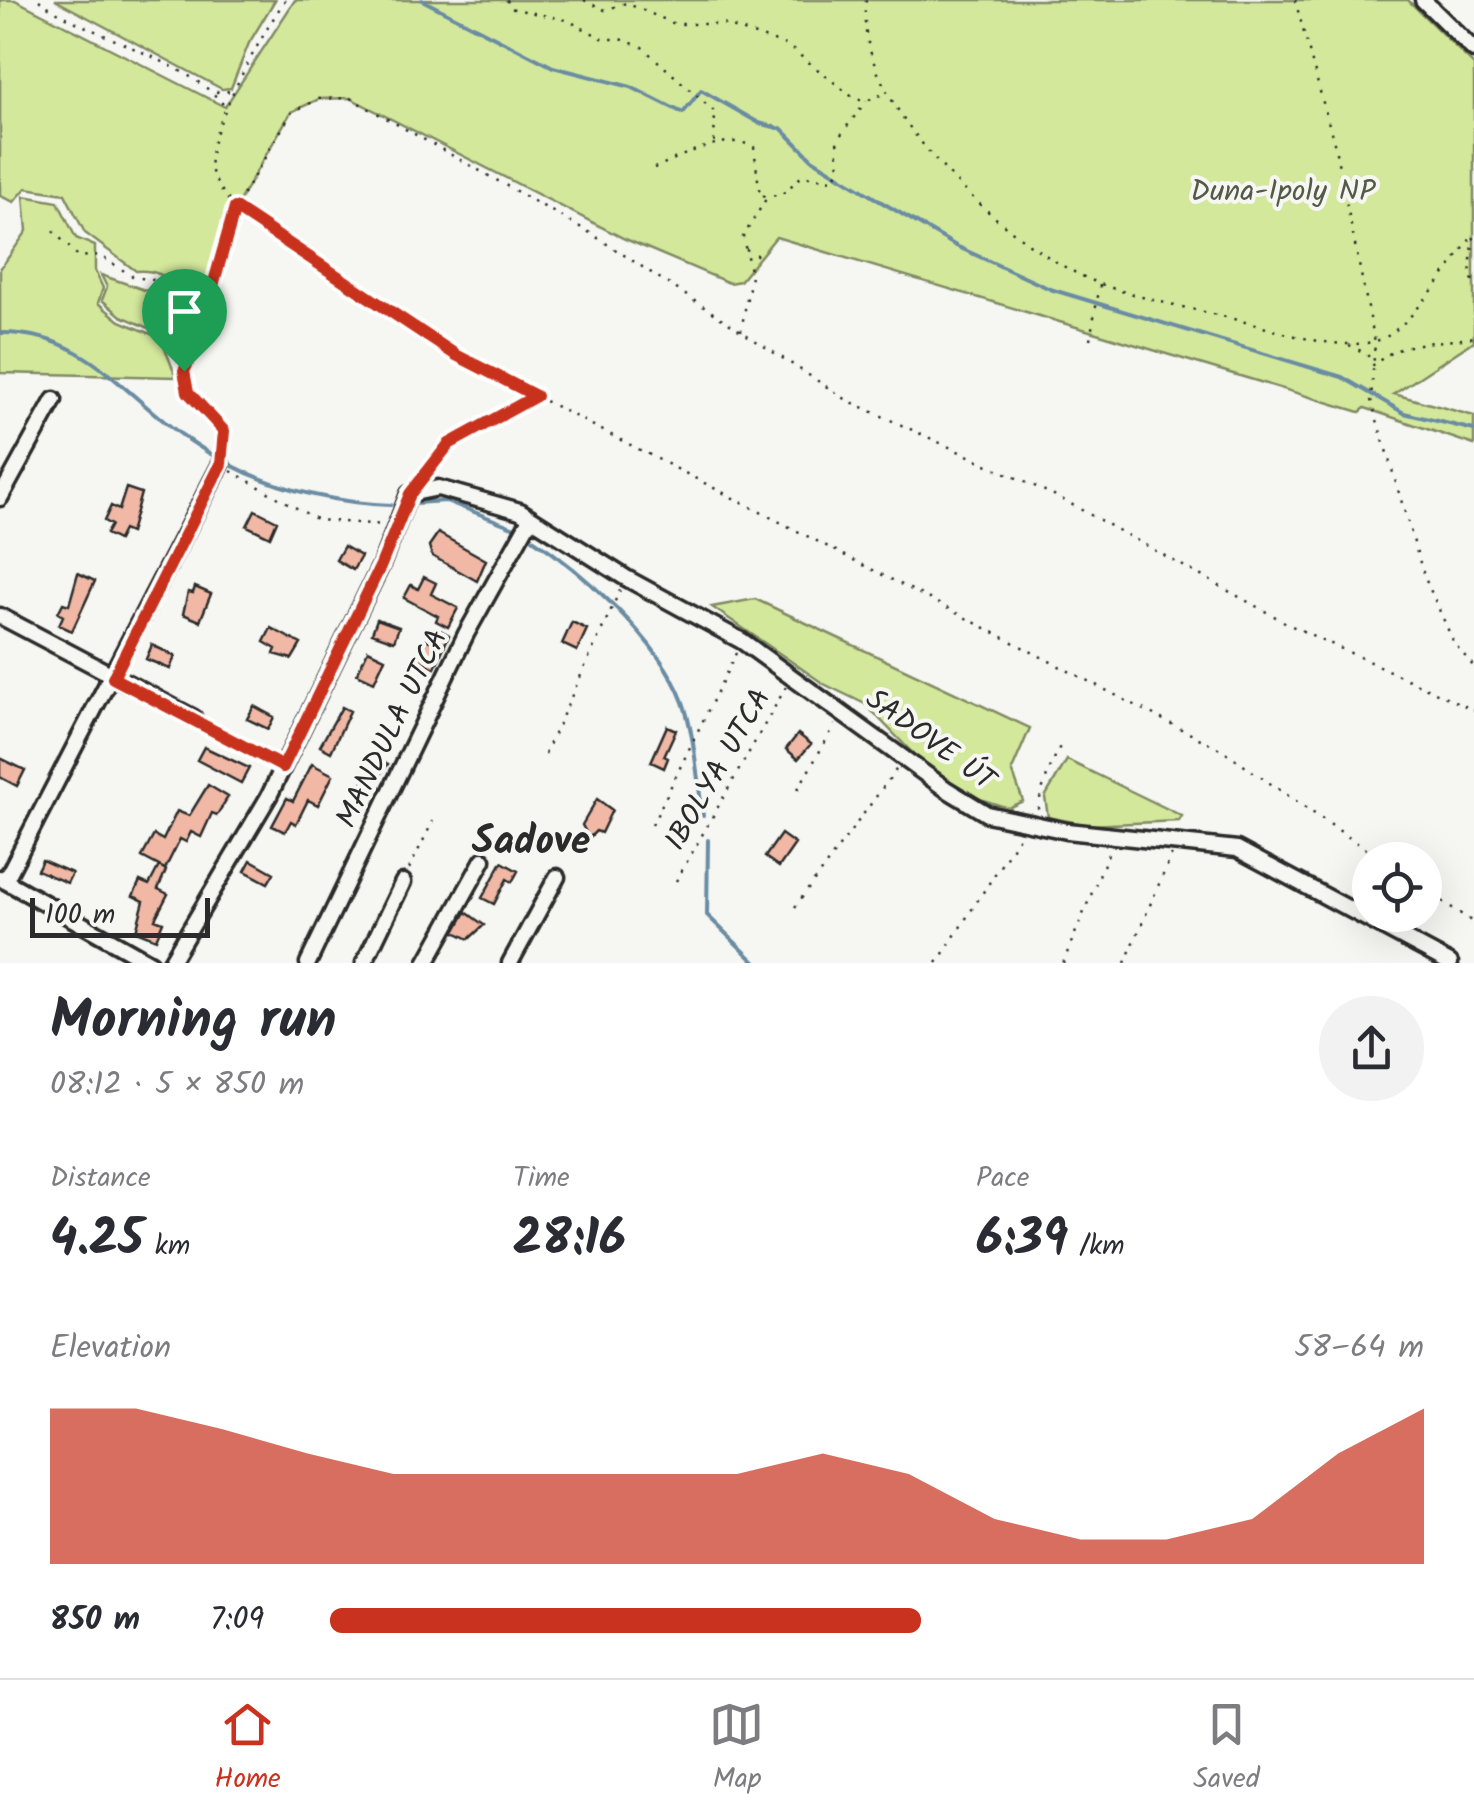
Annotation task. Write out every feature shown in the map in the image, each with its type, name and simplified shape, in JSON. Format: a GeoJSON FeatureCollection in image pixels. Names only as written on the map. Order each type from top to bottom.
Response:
{"type":"FeatureCollection","features":[{"type":"Feature","properties":{"kind":"street"},"geometry":{"type":"LineString","coordinates":[[1424,0],[1474,50]]}},
{"type":"Feature","properties":{"kind":"street"},"geometry":{"type":"LineString","coordinates":[[0,498],[54,400]]}},
{"type":"Feature","properties":{"kind":"street"},"geometry":{"type":"LineString","coordinates":[[151,963],[2,879],[113,678],[221,464]]}},
{"type":"Feature","properties":{"kind":"street","name":"SADOVE ÚT"},"geometry":{"type":"LineString","coordinates":[[410,494],[438,488],[520,511],[626,578],[742,641],[987,814],[1032,826],[1236,848],[1450,963]]}},
{"type":"Feature","properties":{"kind":"street"},"geometry":{"type":"LineString","coordinates":[[170,963],[283,767],[410,494]]}},
{"type":"Feature","properties":{"kind":"street","name":"MANDULA UTCA"},"geometry":{"type":"LineString","coordinates":[[308,963],[466,634],[529,520]]}},
{"type":"Feature","properties":{"kind":"street"},"geometry":{"type":"LineString","coordinates":[[0,616],[194,718]]}},
{"type":"Feature","properties":{"kind":"street"},"geometry":{"type":"LineString","coordinates":[[426,963],[483,860]]}},
{"type":"Feature","properties":{"kind":"street"},"geometry":{"type":"LineString","coordinates":[[510,963],[557,877]]}},
{"type":"Feature","properties":{"kind":"street"},"geometry":{"type":"LineString","coordinates":[[364,963],[403,882]]}},
{"type":"Feature","properties":{"kind":"path"},"geometry":{"type":"LineString","coordinates":[[39,0],[65,19],[215,92],[225,107]]}},
{"type":"Feature","properties":{"kind":"path"},"geometry":{"type":"LineString","coordinates":[[286,0],[225,107],[213,140],[210,165],[235,208],[456,355],[1220,749],[1356,842]]}},
{"type":"Feature","properties":{"kind":"path"},"geometry":{"type":"LineString","coordinates":[[506,0],[510,8],[567,20],[604,38],[621,39],[642,48],[715,112],[714,146]]}},
{"type":"Feature","properties":{"kind":"path"},"geometry":{"type":"LineString","coordinates":[[866,0],[862,23],[886,93],[942,166],[1003,228],[1040,253],[1100,284],[1273,330],[1343,343],[1375,342],[1397,329],[1474,235]]}},
{"type":"Feature","properties":{"kind":"path"},"geometry":{"type":"LineString","coordinates":[[1295,0],[1334,143],[1375,342],[1370,400],[1424,576],[1454,644],[1474,667]]}},
{"type":"Feature","properties":{"kind":"path"},"geometry":{"type":"LineString","coordinates":[[588,1],[604,10],[626,4],[675,24],[723,24],[788,46],[845,92],[866,101]]}},
{"type":"Feature","properties":{"kind":"path"},"geometry":{"type":"LineString","coordinates":[[215,92],[237,90]]}},
{"type":"Feature","properties":{"kind":"path"},"geometry":{"type":"LineString","coordinates":[[654,168],[714,146],[745,142],[754,148],[760,196],[782,195],[802,176],[836,179],[836,140],[866,101],[886,93]]}},
{"type":"Feature","properties":{"kind":"path"},"geometry":{"type":"LineString","coordinates":[[184,371],[195,349],[235,208],[292,112],[319,99],[350,98],[587,231],[847,400],[1058,497],[1292,626],[1474,710]]}},
{"type":"Feature","properties":{"kind":"path"},"geometry":{"type":"LineString","coordinates":[[741,331],[752,276],[744,248],[746,225],[767,198]]}},
{"type":"Feature","properties":{"kind":"path"},"geometry":{"type":"LineString","coordinates":[[53,231],[79,257],[99,255],[124,272],[161,280],[181,294],[173,333],[188,392],[224,431],[221,464],[318,520],[396,526]]}},
{"type":"Feature","properties":{"kind":"path"},"geometry":{"type":"LineString","coordinates":[[1474,235],[1470,266],[1474,289]]}},
{"type":"Feature","properties":{"kind":"path"},"geometry":{"type":"LineString","coordinates":[[744,248],[760,257]]}},
{"type":"Feature","properties":{"kind":"path"},"geometry":{"type":"LineString","coordinates":[[1090,339],[1100,284]]}},
{"type":"Feature","properties":{"kind":"path"},"geometry":{"type":"LineString","coordinates":[[1374,366],[1383,357],[1417,344],[1474,336]]}},
{"type":"Feature","properties":{"kind":"path"},"geometry":{"type":"LineString","coordinates":[[1343,343],[1368,354],[1374,366]]}},
{"type":"Feature","properties":{"kind":"path"},"geometry":{"type":"LineString","coordinates":[[410,494],[449,444],[536,396]]}},
{"type":"Feature","properties":{"kind":"path"},"geometry":{"type":"LineString","coordinates":[[545,754],[626,578]]}},
{"type":"Feature","properties":{"kind":"path"},"geometry":{"type":"LineString","coordinates":[[652,825],[742,641]]}},
{"type":"Feature","properties":{"kind":"path","name":"IBOLYA UTCA"},"geometry":{"type":"LineString","coordinates":[[676,880],[792,676]]}},
{"type":"Feature","properties":{"kind":"path"},"geometry":{"type":"LineString","coordinates":[[798,789],[843,710]]}},
{"type":"Feature","properties":{"kind":"path"},"geometry":{"type":"LineString","coordinates":[[194,718],[195,725],[283,767]]}},
{"type":"Feature","properties":{"kind":"path"},"geometry":{"type":"LineString","coordinates":[[938,963],[1032,826],[1040,791],[1050,780],[1062,742]]}},
{"type":"Feature","properties":{"kind":"path"},"geometry":{"type":"LineString","coordinates":[[795,907],[904,758]]}},
{"type":"Feature","properties":{"kind":"path"},"geometry":{"type":"LineString","coordinates":[[403,882],[432,821]]}},
{"type":"Feature","properties":{"kind":"path"},"geometry":{"type":"LineString","coordinates":[[1062,963],[1117,834]]}},
{"type":"Feature","properties":{"kind":"path"},"geometry":{"type":"LineString","coordinates":[[1125,963],[1178,840]]}},
{"type":"Feature","properties":{"kind":"path"},"geometry":{"type":"LineString","coordinates":[[1442,900],[1474,922]]}},
{"type":"Feature","properties":{"kind":"green space","name":"Duna-Ipoly NP"},"geometry":{"type":"Polygon","coordinates":[[[0,0],[15,0],[225,107],[295,0],[1408,0],[1474,65],[1474,341],[1394,394],[1474,416],[1474,445],[1365,408],[1360,412],[776,237],[740,281],[729,283],[623,238],[350,98],[319,99],[291,112],[235,208],[194,327],[181,295],[168,279],[149,271],[136,271],[85,233],[65,194],[26,188],[14,202],[0,196],[0,0]]]}},
{"type":"Feature","properties":{"kind":"green space"},"geometry":{"type":"Polygon","coordinates":[[[55,0],[275,0],[249,43],[231,88],[222,89],[55,0]]]}},
{"type":"Feature","properties":{"kind":"green space"},"geometry":{"type":"Polygon","coordinates":[[[24,196],[58,202],[76,238],[95,246],[95,271],[103,288],[98,303],[120,321],[161,338],[176,377],[0,373],[0,269],[27,231],[24,196]]]}},
{"type":"Feature","properties":{"kind":"green space"},"geometry":{"type":"Polygon","coordinates":[[[101,275],[168,298],[170,308],[163,334],[121,316],[102,300],[107,287],[101,275]]]}},
{"type":"Feature","properties":{"kind":"green space"},"geometry":{"type":"Polygon","coordinates":[[[755,599],[1030,728],[1012,770],[1023,801],[1008,808],[974,797],[929,770],[865,704],[824,684],[712,607],[755,599]]]}},
{"type":"Feature","properties":{"kind":"green space"},"geometry":{"type":"Polygon","coordinates":[[[1067,760],[1182,816],[1179,821],[1088,825],[1048,817],[1045,797],[1067,760]]]}},
{"type":"Feature","properties":{"kind":"building"},"geometry":{"type":"Polygon","coordinates":[[[126,488],[141,493],[130,533],[123,530],[118,540],[106,534],[111,525],[104,521],[111,506],[119,510],[126,488]]]}},
{"type":"Feature","properties":{"kind":"building"},"geometry":{"type":"Polygon","coordinates":[[[255,510],[277,521],[270,537],[247,526],[255,510]]]}},
{"type":"Feature","properties":{"kind":"building"},"geometry":{"type":"Polygon","coordinates":[[[438,533],[486,560],[477,581],[432,556],[429,546],[438,533]]]}},
{"type":"Feature","properties":{"kind":"building"},"geometry":{"type":"Polygon","coordinates":[[[344,546],[361,556],[353,570],[336,560],[344,546]]]}},
{"type":"Feature","properties":{"kind":"building"},"geometry":{"type":"Polygon","coordinates":[[[78,573],[95,581],[72,631],[59,625],[63,616],[58,613],[63,603],[69,605],[78,573]]]}},
{"type":"Feature","properties":{"kind":"building"},"geometry":{"type":"Polygon","coordinates":[[[424,577],[436,583],[431,594],[458,608],[448,627],[436,621],[438,616],[404,598],[411,585],[418,589],[424,577]]]}},
{"type":"Feature","properties":{"kind":"building"},"geometry":{"type":"Polygon","coordinates":[[[195,587],[211,594],[200,621],[183,614],[188,592],[193,593],[195,587]]]}},
{"type":"Feature","properties":{"kind":"building"},"geometry":{"type":"Polygon","coordinates":[[[377,619],[399,627],[394,641],[372,633],[377,619]]]}},
{"type":"Feature","properties":{"kind":"building"},"geometry":{"type":"Polygon","coordinates":[[[572,622],[587,629],[577,651],[562,644],[572,622]]]}},
{"type":"Feature","properties":{"kind":"building"},"geometry":{"type":"Polygon","coordinates":[[[271,628],[301,644],[292,659],[274,654],[276,649],[264,642],[271,628]]]}},
{"type":"Feature","properties":{"kind":"building"},"geometry":{"type":"Polygon","coordinates":[[[440,630],[449,635],[435,668],[416,658],[426,639],[433,643],[440,630]]]}},
{"type":"Feature","properties":{"kind":"building"},"geometry":{"type":"Polygon","coordinates":[[[152,645],[175,656],[170,669],[146,659],[152,645]]]}},
{"type":"Feature","properties":{"kind":"building"},"geometry":{"type":"Polygon","coordinates":[[[368,650],[385,658],[374,682],[357,674],[368,650]]]}},
{"type":"Feature","properties":{"kind":"building"},"geometry":{"type":"Polygon","coordinates":[[[254,706],[274,717],[268,729],[247,719],[254,706]]]}},
{"type":"Feature","properties":{"kind":"building"},"geometry":{"type":"Polygon","coordinates":[[[342,707],[350,711],[331,752],[320,746],[342,707]]]}},
{"type":"Feature","properties":{"kind":"building"},"geometry":{"type":"Polygon","coordinates":[[[667,726],[676,730],[664,756],[668,758],[664,768],[651,762],[667,726]]]}},
{"type":"Feature","properties":{"kind":"building"},"geometry":{"type":"Polygon","coordinates":[[[798,734],[811,744],[798,759],[786,749],[798,734]]]}},
{"type":"Feature","properties":{"kind":"building"},"geometry":{"type":"Polygon","coordinates":[[[204,747],[249,768],[241,783],[197,760],[204,747]]]}},
{"type":"Feature","properties":{"kind":"building"},"geometry":{"type":"Polygon","coordinates":[[[371,755],[388,764],[368,793],[359,788],[370,770],[364,767],[371,755]]]}},
{"type":"Feature","properties":{"kind":"building"},"geometry":{"type":"Polygon","coordinates":[[[0,758],[25,770],[17,786],[0,777],[0,758]]]}},
{"type":"Feature","properties":{"kind":"building"},"geometry":{"type":"Polygon","coordinates":[[[312,764],[333,775],[318,805],[308,800],[296,824],[291,821],[285,832],[272,826],[287,798],[293,801],[312,764]]]}},
{"type":"Feature","properties":{"kind":"building"},"geometry":{"type":"Polygon","coordinates":[[[208,785],[228,797],[217,815],[212,813],[201,837],[191,832],[186,842],[180,839],[165,869],[142,857],[154,835],[163,840],[177,811],[189,816],[208,785]]]}},
{"type":"Feature","properties":{"kind":"building"},"geometry":{"type":"Polygon","coordinates":[[[597,799],[612,810],[601,833],[596,831],[589,838],[582,825],[597,799]]]}},
{"type":"Feature","properties":{"kind":"building"},"geometry":{"type":"Polygon","coordinates":[[[781,834],[795,844],[779,867],[765,857],[781,834]]]}},
{"type":"Feature","properties":{"kind":"building"},"geometry":{"type":"Polygon","coordinates":[[[42,860],[72,873],[67,883],[37,870],[42,860]]]}},
{"type":"Feature","properties":{"kind":"building"},"geometry":{"type":"Polygon","coordinates":[[[251,860],[274,873],[268,883],[245,871],[251,860]]]}},
{"type":"Feature","properties":{"kind":"building"},"geometry":{"type":"Polygon","coordinates":[[[502,862],[518,871],[512,882],[507,879],[494,904],[482,898],[502,862]]]}},
{"type":"Feature","properties":{"kind":"building"},"geometry":{"type":"Polygon","coordinates":[[[159,866],[166,870],[158,889],[168,894],[155,919],[163,922],[156,939],[136,931],[144,901],[133,896],[140,881],[149,885],[159,866]]]}},
{"type":"Feature","properties":{"kind":"building"},"geometry":{"type":"Polygon","coordinates":[[[466,912],[484,925],[469,939],[455,932],[466,912]]]}},
{"type":"Feature","properties":{"kind":"waterway"},"geometry":{"type":"LineString","coordinates":[[422,0],[553,67],[631,87],[683,113],[701,90],[759,123],[778,128]]}},
{"type":"Feature","properties":{"kind":"waterway"},"geometry":{"type":"LineString","coordinates":[[781,128],[812,159],[878,200],[956,246],[1050,289],[1342,377],[1404,413],[1474,430]]}},
{"type":"Feature","properties":{"kind":"waterway"},"geometry":{"type":"LineString","coordinates":[[0,333],[31,335],[81,355],[189,440],[260,478],[311,494],[391,505]]}},
{"type":"Feature","properties":{"kind":"waterway"},"geometry":{"type":"LineString","coordinates":[[415,503],[446,501],[520,530]]}},
{"type":"Feature","properties":{"kind":"waterway"},"geometry":{"type":"LineString","coordinates":[[527,535],[594,587],[657,655],[683,702],[703,816]]}},
{"type":"Feature","properties":{"kind":"waterway"},"geometry":{"type":"LineString","coordinates":[[708,840],[707,915],[756,963]]}},
{"type":"Feature","properties":{"kind":"district","name":"Sadove"},"geometry":{"type":"Point","coordinates":[531,839]}},
{"type":"Feature","properties":{"kind":"route"},"geometry":{"type":"LineString","coordinates":[[235,208],[456,355],[536,396],[449,444],[410,494],[381,565],[283,767],[195,725],[194,718],[113,678],[221,464],[224,431],[188,392],[184,371],[195,349],[235,208]]}}]}
